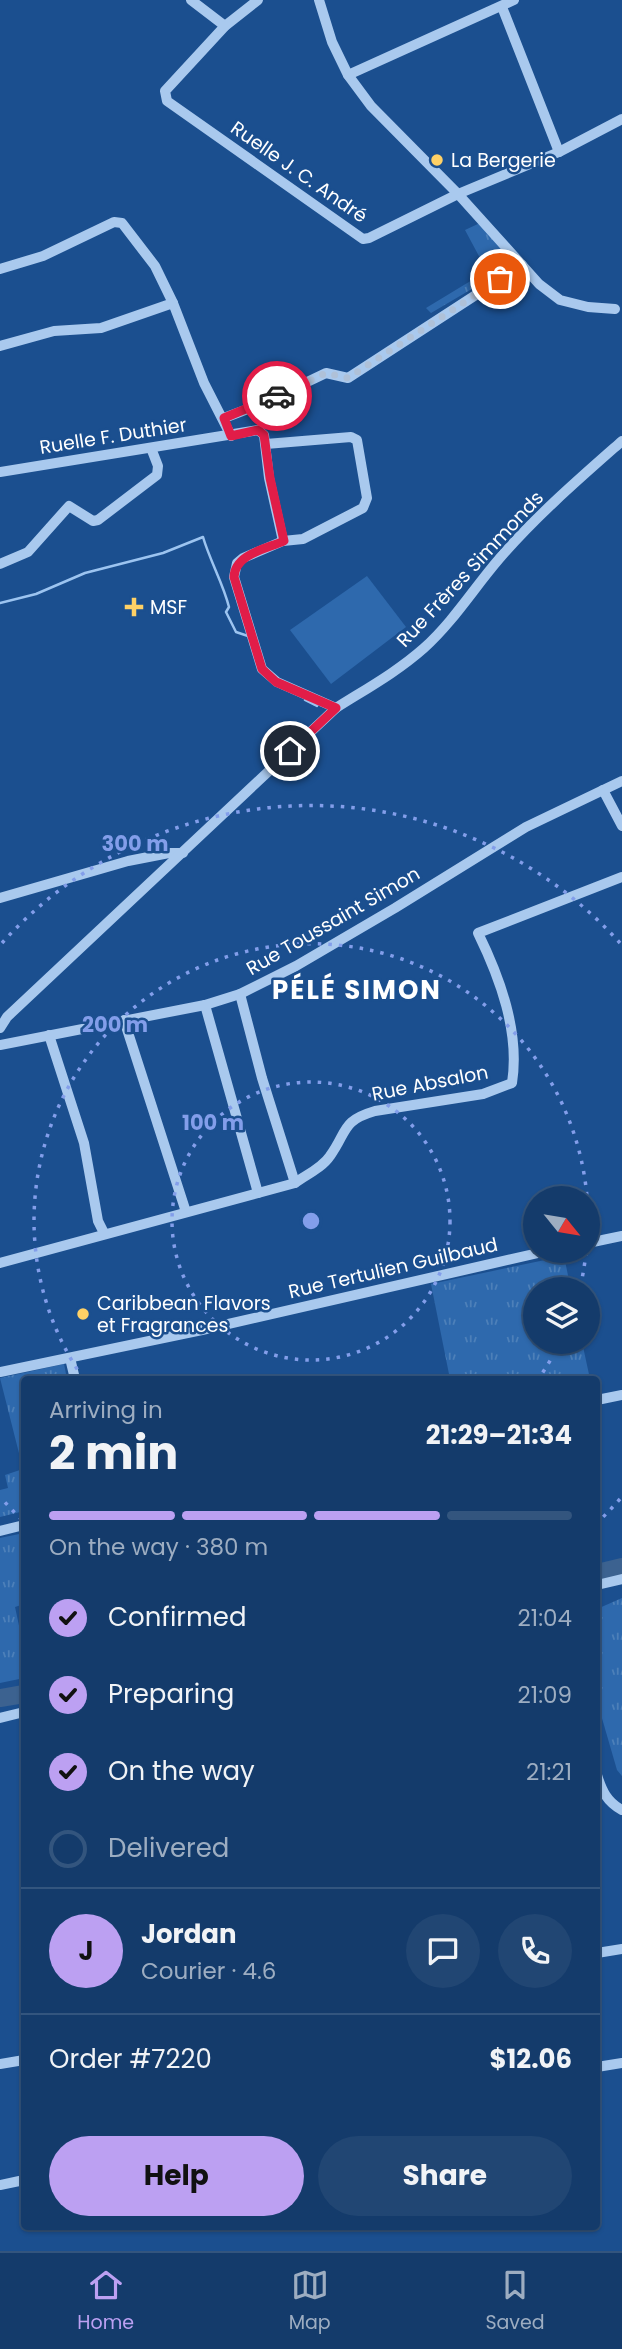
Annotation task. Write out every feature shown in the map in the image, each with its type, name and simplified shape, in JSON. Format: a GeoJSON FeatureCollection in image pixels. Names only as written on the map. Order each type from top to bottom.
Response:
{"type":"FeatureCollection","features":[{"type":"Feature","properties":{"kind":"street"},"geometry":{"type":"LineString","coordinates":[[191,0],[225,26],[258,0]]}},
{"type":"Feature","properties":{"kind":"street"},"geometry":{"type":"LineString","coordinates":[[319,0],[332,42],[348,75],[371,106],[458,194],[540,284],[560,300],[588,307],[618,308],[622,320]]}},
{"type":"Feature","properties":{"kind":"street"},"geometry":{"type":"LineString","coordinates":[[348,75],[514,0]]}},
{"type":"Feature","properties":{"kind":"street"},"geometry":{"type":"LineString","coordinates":[[502,7],[559,152]]}},
{"type":"Feature","properties":{"kind":"street","name":"Ruelle J. C. André"},"geometry":{"type":"LineString","coordinates":[[225,26],[165,91],[167,101],[363,239],[458,194]]}},
{"type":"Feature","properties":{"kind":"street"},"geometry":{"type":"LineString","coordinates":[[458,194],[559,152],[622,119]]}},
{"type":"Feature","properties":{"kind":"street"},"geometry":{"type":"LineString","coordinates":[[0,269],[43,256],[118,221],[155,266],[173,303],[204,383],[231,436]]}},
{"type":"Feature","properties":{"kind":"street"},"geometry":{"type":"LineString","coordinates":[[224,418],[261,404],[326,373],[348,378],[522,265]]}},
{"type":"Feature","properties":{"kind":"street"},"geometry":{"type":"LineString","coordinates":[[0,346],[54,331],[101,328],[173,303]]}},
{"type":"Feature","properties":{"kind":"street","name":"Ruelle F. Duthier"},"geometry":{"type":"LineString","coordinates":[[0,472],[258,430],[264,435],[266,444]]}},
{"type":"Feature","properties":{"kind":"street"},"geometry":{"type":"LineString","coordinates":[[284,541],[270,478],[266,444],[351,437],[357,440],[367,498],[363,508],[303,539],[284,541],[243,558],[237,563],[234,577],[262,669],[276,682],[336,708]]}},
{"type":"Feature","properties":{"kind":"street","name":"Rue Frères Simmonds"},"geometry":{"type":"LineString","coordinates":[[0,1028],[4,1013],[183,853],[336,708],[394,672],[425,648],[471,596],[499,558],[622,441]]}},
{"type":"Feature","properties":{"kind":"street"},"geometry":{"type":"LineString","coordinates":[[0,564],[28,552],[69,506],[93,521],[98,520],[157,475],[158,466],[152,448]]}},
{"type":"Feature","properties":{"kind":"street","name":"Rue Toussaint Simon"},"geometry":{"type":"LineString","coordinates":[[0,1045],[205,1005],[240,994],[296,966],[526,827],[622,781]]}},
{"type":"Feature","properties":{"kind":"street"},"geometry":{"type":"LineString","coordinates":[[603,790],[622,826]]}},
{"type":"Feature","properties":{"kind":"street"},"geometry":{"type":"LineString","coordinates":[[0,898],[128,861],[183,853]]}},
{"type":"Feature","properties":{"kind":"street","name":"Rue Absalon"},"geometry":{"type":"LineString","coordinates":[[0,1263],[295,1183],[324,1163],[349,1123],[360,1115],[483,1094],[512,1083],[515,1067],[510,1019],[491,959],[478,933],[622,877]]}},
{"type":"Feature","properties":{"kind":"street"},"geometry":{"type":"LineString","coordinates":[[240,994],[262,1078],[295,1183]]}},
{"type":"Feature","properties":{"kind":"street"},"geometry":{"type":"LineString","coordinates":[[205,1005],[257,1194]]}},
{"type":"Feature","properties":{"kind":"street"},"geometry":{"type":"LineString","coordinates":[[124,1020],[186,1212]]}},
{"type":"Feature","properties":{"kind":"street"},"geometry":{"type":"LineString","coordinates":[[49,1035],[84,1143],[98,1221],[104,1233]]}},
{"type":"Feature","properties":{"kind":"street"},"geometry":{"type":"LineString","coordinates":[[600,1241],[622,1236]]}},
{"type":"Feature","properties":{"kind":"street","name":"Rue Tertulien Guilbaud"},"geometry":{"type":"LineString","coordinates":[[0,1372],[202,1330],[523,1256]]}},
{"type":"Feature","properties":{"kind":"street"},"geometry":{"type":"LineString","coordinates":[[70,1358],[74,1376]]}},
{"type":"Feature","properties":{"kind":"street"},"geometry":{"type":"LineString","coordinates":[[600,1399],[622,1395]]}},
{"type":"Feature","properties":{"kind":"street"},"geometry":{"type":"LineString","coordinates":[[0,1531],[21,1526]]}},
{"type":"Feature","properties":{"kind":"street"},"geometry":{"type":"LineString","coordinates":[[600,1584],[622,1579]]}},
{"type":"Feature","properties":{"kind":"street"},"geometry":{"type":"LineString","coordinates":[[0,1718],[21,1713]]}},
{"type":"Feature","properties":{"kind":"street"},"geometry":{"type":"LineString","coordinates":[[600,1786],[602,1793],[622,1810]]}},
{"type":"Feature","properties":{"kind":"street"},"geometry":{"type":"LineString","coordinates":[[600,1953],[622,1949]]}},
{"type":"Feature","properties":{"kind":"street"},"geometry":{"type":"LineString","coordinates":[[0,2064],[21,2060]]}},
{"type":"Feature","properties":{"kind":"street"},"geometry":{"type":"LineString","coordinates":[[600,2067],[622,2063]]}},
{"type":"Feature","properties":{"kind":"street"},"geometry":{"type":"LineString","coordinates":[[0,2185],[21,2181]]}},
{"type":"Feature","properties":{"kind":"green space"},"geometry":{"type":"Polygon","coordinates":[[[480,223],[516,263],[431,313],[426,308],[487,271],[465,230],[480,223]]]}},
{"type":"Feature","properties":{"kind":"green space"},"geometry":{"type":"Polygon","coordinates":[[[367,576],[406,627],[331,684],[290,630],[367,576]]]}},
{"type":"Feature","properties":{"kind":"green space"},"geometry":{"type":"Polygon","coordinates":[[[526,1264],[566,1264],[568,1277],[523,1277],[523,1354],[585,1354],[589,1376],[449,1376],[431,1284],[526,1264]]]}},
{"type":"Feature","properties":{"kind":"green space"},"geometry":{"type":"Polygon","coordinates":[[[64,1364],[66,1376],[21,1376],[21,1461],[0,1378],[64,1364]]]}},
{"type":"Feature","properties":{"kind":"green space"},"geometry":{"type":"Polygon","coordinates":[[[21,1470],[21,1512],[0,1517],[0,1490],[8,1488],[5,1475],[21,1470]]]}},
{"type":"Feature","properties":{"kind":"green space"},"geometry":{"type":"Polygon","coordinates":[[[21,1534],[21,1605],[15,1607],[21,1635],[21,1679],[0,1683],[0,1538],[21,1534]]]}},
{"type":"Feature","properties":{"kind":"green space"},"geometry":{"type":"Polygon","coordinates":[[[622,1598],[622,1776],[617,1770],[600,1711],[600,1608],[622,1598]]]}},
{"type":"Feature","properties":{"kind":"waterway"},"geometry":{"type":"LineString","coordinates":[[0,603],[36,594],[85,573],[163,553],[203,537],[229,607],[226,612],[236,632],[248,636]]}},
{"type":"Feature","properties":{"kind":"waterway"},"geometry":{"type":"LineString","coordinates":[[305,700],[317,706]]}},
{"type":"Feature","properties":{"kind":"waterway"},"geometry":{"type":"LineString","coordinates":[[600,1572],[622,1567]]}},
{"type":"Feature","properties":{"kind":"waterway"},"geometry":{"type":"LineString","coordinates":[[0,1698],[21,1694]]}},
{"type":"Feature","properties":{"kind":"way so far"},"geometry":{"type":"LineString","coordinates":[[277,396],[326,373],[348,378],[500,279]]}},
{"type":"Feature","properties":{"kind":"place","name":"La Bergerie"},"geometry":{"type":"Point","coordinates":[437,160]}},
{"type":"Feature","properties":{"kind":"place","name":"MSF"},"geometry":{"type":"Point","coordinates":[134,607]}},
{"type":"Feature","properties":{"kind":"place","name":"Caribbean Flavors et Fragrances"},"geometry":{"type":"Point","coordinates":[83,1314]}},
{"type":"Feature","properties":{"kind":"district","name":"PÉLÉ SIMON"},"geometry":{"type":"Point","coordinates":[357,990]}},
{"type":"Feature","properties":{"kind":"route"},"geometry":{"type":"LineString","coordinates":[[277,396],[224,418],[231,436],[258,430],[264,435],[284,541],[243,558],[234,571],[262,669],[276,682],[336,708],[290,751]]}}]}
